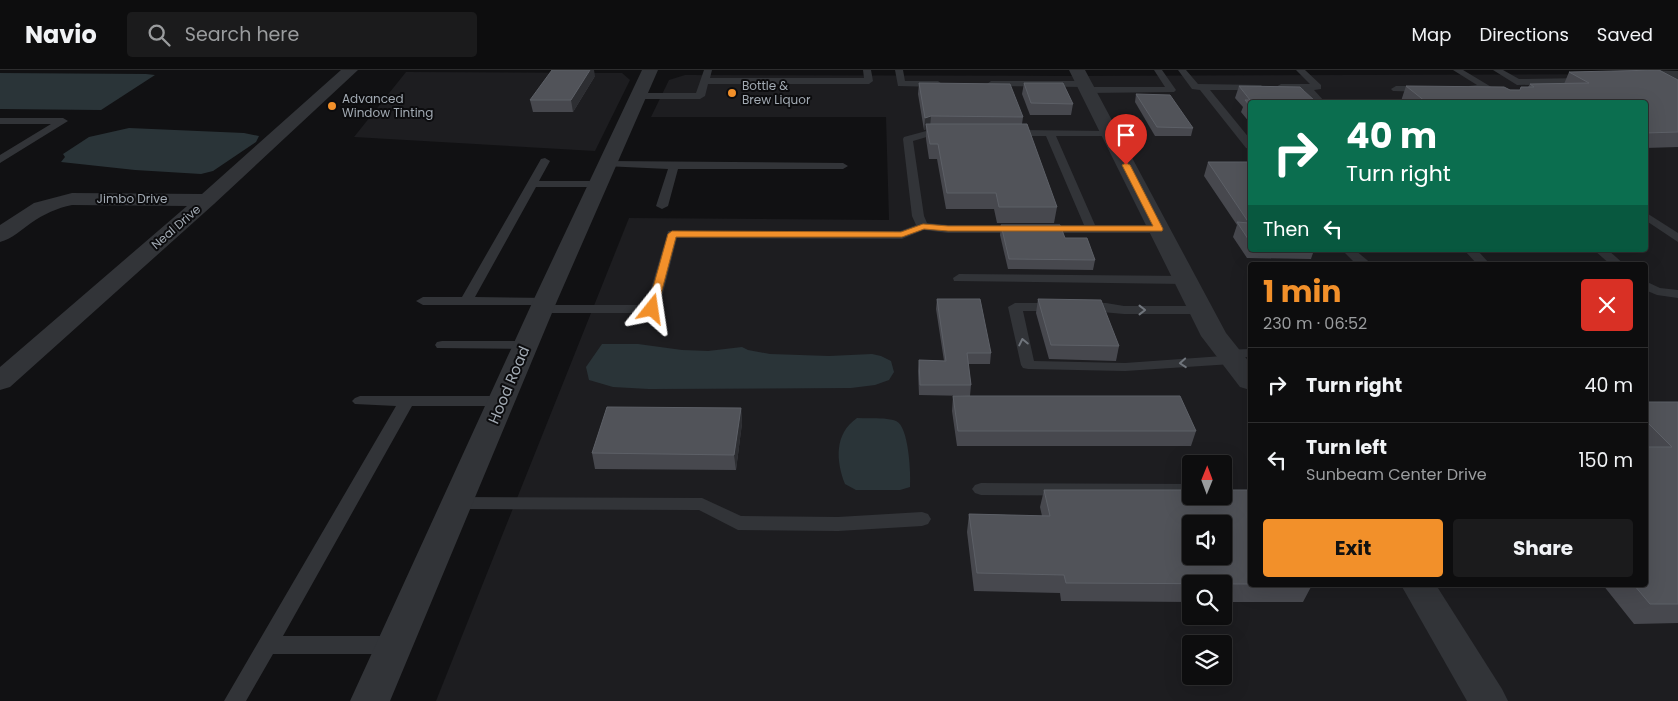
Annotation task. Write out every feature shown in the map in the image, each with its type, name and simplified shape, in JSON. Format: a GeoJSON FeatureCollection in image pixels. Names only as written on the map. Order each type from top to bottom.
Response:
{"type":"FeatureCollection","features":[{"type":"Feature","properties":{"kind":"street","name":"Neal Drive"},"geometry":{"type":"LineString","coordinates":[[0,381],[207,200],[350,70]]}},
{"type":"Feature","properties":{"kind":"street","name":"Hood Road"},"geometry":{"type":"LineString","coordinates":[[370,701],[543,305],[650,70]]}},
{"type":"Feature","properties":{"kind":"street"},"geometry":{"type":"LineString","coordinates":[[1656,70],[1678,76]]}},
{"type":"Feature","properties":{"kind":"street"},"geometry":{"type":"LineString","coordinates":[[1083,82],[1214,336],[1236,355],[1248,378]]}},
{"type":"Feature","properties":{"kind":"street","name":"Jimbo Drive"},"geometry":{"type":"LineString","coordinates":[[0,236],[42,205],[57,201],[72,199],[207,200]]}},
{"type":"Feature","properties":{"kind":"street"},"geometry":{"type":"LineString","coordinates":[[1419,587],[1488,701]]}},
{"type":"Feature","properties":{"kind":"lane"},"geometry":{"type":"LineString","coordinates":[[639,96],[700,96],[708,70]]}},
{"type":"Feature","properties":{"kind":"lane"},"geometry":{"type":"LineString","coordinates":[[704,82],[869,81],[867,70]]}},
{"type":"Feature","properties":{"kind":"lane"},"geometry":{"type":"LineString","coordinates":[[898,70],[901,84],[949,84]]}},
{"type":"Feature","properties":{"kind":"lane"},"geometry":{"type":"LineString","coordinates":[[978,84],[1083,82],[1171,90],[1158,70]]}},
{"type":"Feature","properties":{"kind":"lane"},"geometry":{"type":"LineString","coordinates":[[1182,70],[1196,87],[1318,87],[1300,70]]}},
{"type":"Feature","properties":{"kind":"lane"},"geometry":{"type":"LineString","coordinates":[[1457,70],[1501,87]]}},
{"type":"Feature","properties":{"kind":"lane"},"geometry":{"type":"LineString","coordinates":[[1497,70],[1501,87]]}},
{"type":"Feature","properties":{"kind":"lane"},"geometry":{"type":"LineString","coordinates":[[1460,88],[1592,81]]}},
{"type":"Feature","properties":{"kind":"lane"},"geometry":{"type":"LineString","coordinates":[[1203,87],[1248,143]]}},
{"type":"Feature","properties":{"kind":"lane"},"geometry":{"type":"LineString","coordinates":[[1306,87],[1319,100]]}},
{"type":"Feature","properties":{"kind":"lane"},"geometry":{"type":"LineString","coordinates":[[1396,89],[1433,89]]}},
{"type":"Feature","properties":{"kind":"lane"},"geometry":{"type":"LineString","coordinates":[[0,121],[63,121],[0,160]]}},
{"type":"Feature","properties":{"kind":"lane"},"geometry":{"type":"LineString","coordinates":[[923,226],[918,216],[908,139],[930,133],[958,133]]}},
{"type":"Feature","properties":{"kind":"lane"},"geometry":{"type":"LineString","coordinates":[[995,133],[1109,134]]}},
{"type":"Feature","properties":{"kind":"lane"},"geometry":{"type":"LineString","coordinates":[[1050,133],[1091,229]]}},
{"type":"Feature","properties":{"kind":"lane"},"geometry":{"type":"LineString","coordinates":[[466,301],[545,161]]}},
{"type":"Feature","properties":{"kind":"lane"},"geometry":{"type":"LineString","coordinates":[[662,206],[674,166]]}},
{"type":"Feature","properties":{"kind":"lane"},"geometry":{"type":"LineString","coordinates":[[532,184],[674,166],[843,166]]}},
{"type":"Feature","properties":{"kind":"lane"},"geometry":{"type":"LineString","coordinates":[[1648,217],[1678,238]]}},
{"type":"Feature","properties":{"kind":"lane"},"geometry":{"type":"LineString","coordinates":[[423,301],[466,301],[652,309],[672,234],[902,235],[923,226],[948,229],[1159,229]]}},
{"type":"Feature","properties":{"kind":"lane"},"geometry":{"type":"LineString","coordinates":[[1350,252],[1361,262]]}},
{"type":"Feature","properties":{"kind":"lane"},"geometry":{"type":"LineString","coordinates":[[1472,252],[1482,262]]}},
{"type":"Feature","properties":{"kind":"lane"},"geometry":{"type":"LineString","coordinates":[[1603,252],[1615,262]]}},
{"type":"Feature","properties":{"kind":"lane"},"geometry":{"type":"LineString","coordinates":[[959,278],[1185,280]]}},
{"type":"Feature","properties":{"kind":"lane"},"geometry":{"type":"LineString","coordinates":[[1648,286],[1657,291],[1678,294]]}},
{"type":"Feature","properties":{"kind":"lane"},"geometry":{"type":"LineString","coordinates":[[1201,310],[1015,307],[1028,365],[1125,367],[1236,355]]}},
{"type":"Feature","properties":{"kind":"lane"},"geometry":{"type":"LineString","coordinates":[[442,345],[526,345]]}},
{"type":"Feature","properties":{"kind":"lane"},"geometry":{"type":"LineString","coordinates":[[360,401],[501,401]]}},
{"type":"Feature","properties":{"kind":"lane"},"geometry":{"type":"LineString","coordinates":[[235,701],[407,401]]}},
{"type":"Feature","properties":{"kind":"lane"},"geometry":{"type":"LineString","coordinates":[[981,489],[1182,490]]}},
{"type":"Feature","properties":{"kind":"lane"},"geometry":{"type":"LineString","coordinates":[[457,503],[702,504],[738,523],[838,524],[922,519]]}},
{"type":"Feature","properties":{"kind":"lane"},"geometry":{"type":"LineString","coordinates":[[267,645],[394,645]]}},
{"type":"Feature","properties":{"kind":"shaded area"},"geometry":{"type":"Polygon","coordinates":[[[406,72],[622,73],[630,80],[595,151],[354,137],[406,72]]]}},
{"type":"Feature","properties":{"kind":"shaded area"},"geometry":{"type":"Polygon","coordinates":[[[0,73],[155,75],[101,110],[0,109],[0,73]]]}},
{"type":"Feature","properties":{"kind":"shaded area"},"geometry":{"type":"Polygon","coordinates":[[[1678,74],[1678,701],[436,701],[629,218],[889,220],[886,117],[651,117],[669,80],[685,75],[1678,74]]]}},
{"type":"Feature","properties":{"kind":"shaded area"},"geometry":{"type":"Polygon","coordinates":[[[129,128],[244,133],[259,136],[256,142],[213,171],[201,174],[135,170],[61,162],[65,157],[63,154],[89,137],[129,128]]]}},
{"type":"Feature","properties":{"kind":"shaded area"},"geometry":{"type":"Polygon","coordinates":[[[602,344],[638,344],[682,350],[708,351],[742,347],[770,354],[829,356],[872,354],[891,361],[894,372],[889,380],[875,385],[851,388],[649,389],[613,387],[589,380],[586,367],[602,344]]]}},
{"type":"Feature","properties":{"kind":"shaded area"},"geometry":{"type":"Polygon","coordinates":[[[857,418],[887,419],[896,421],[900,425],[904,432],[908,451],[910,487],[900,490],[856,490],[845,484],[840,466],[839,448],[844,432],[857,418]]]}},
{"type":"Feature","properties":{"kind":"building"},"geometry":{"type":"Polygon","coordinates":[[[552,70],[590,70],[571,100],[530,100],[552,70]]]}},
{"type":"Feature","properties":{"kind":"building"},"geometry":{"type":"Polygon","coordinates":[[[1659,70],[1678,80],[1678,132],[1648,133],[1648,100],[1424,100],[1406,86],[1504,87],[1510,90],[1520,90],[1521,87],[1534,87],[1530,84],[1589,83],[1569,72],[1659,70]]]}},
{"type":"Feature","properties":{"kind":"building"},"geometry":{"type":"Polygon","coordinates":[[[919,83],[1010,84],[1023,117],[931,116],[925,118],[919,83]]]}},
{"type":"Feature","properties":{"kind":"building"},"geometry":{"type":"Polygon","coordinates":[[[1024,83],[1063,83],[1073,104],[1031,103],[1024,83]]]}},
{"type":"Feature","properties":{"kind":"building"},"geometry":{"type":"Polygon","coordinates":[[[1239,86],[1300,87],[1314,100],[1250,100],[1239,86]]]}},
{"type":"Feature","properties":{"kind":"building"},"geometry":{"type":"Polygon","coordinates":[[[1136,94],[1170,95],[1193,128],[1157,127],[1136,94]]]}},
{"type":"Feature","properties":{"kind":"building"},"geometry":{"type":"Polygon","coordinates":[[[926,124],[1027,124],[1057,207],[999,207],[996,193],[947,193],[938,144],[930,144],[926,124]]]}},
{"type":"Feature","properties":{"kind":"building"},"geometry":{"type":"Polygon","coordinates":[[[1208,162],[1248,162],[1248,222],[1208,162]]]}},
{"type":"Feature","properties":{"kind":"building"},"geometry":{"type":"Polygon","coordinates":[[[1237,222],[1248,223],[1248,239],[1237,222]]]}},
{"type":"Feature","properties":{"kind":"building"},"geometry":{"type":"Polygon","coordinates":[[[1001,225],[1060,225],[1065,238],[1087,238],[1095,260],[1009,259],[1001,225]]]}},
{"type":"Feature","properties":{"kind":"building"},"geometry":{"type":"Polygon","coordinates":[[[937,299],[980,299],[991,353],[967,353],[971,385],[920,385],[919,360],[946,361],[937,299]]]}},
{"type":"Feature","properties":{"kind":"building"},"geometry":{"type":"Polygon","coordinates":[[[1038,299],[1101,300],[1119,346],[1051,345],[1038,299]]]}},
{"type":"Feature","properties":{"kind":"building"},"geometry":{"type":"Polygon","coordinates":[[[953,396],[1180,396],[1196,431],[958,431],[953,396]]]}},
{"type":"Feature","properties":{"kind":"building"},"geometry":{"type":"Polygon","coordinates":[[[1648,402],[1678,402],[1678,604],[1650,604],[1636,587],[1648,587],[1648,447],[1672,447],[1648,423],[1648,402]]]}},
{"type":"Feature","properties":{"kind":"building"},"geometry":{"type":"Polygon","coordinates":[[[607,407],[741,408],[734,455],[592,453],[607,407]]]}},
{"type":"Feature","properties":{"kind":"building"},"geometry":{"type":"Polygon","coordinates":[[[1044,490],[1182,490],[1182,505],[1232,505],[1232,490],[1248,490],[1248,584],[1232,584],[1232,575],[1182,575],[1182,584],[1066,583],[1064,575],[977,573],[969,514],[1050,516],[1044,490]]]}},
{"type":"Feature","properties":{"kind":"place","name":"Bottle & Brew Liquor"},"geometry":{"type":"Point","coordinates":[732,93]}},
{"type":"Feature","properties":{"kind":"place","name":"Advanced Window Tinting"},"geometry":{"type":"Point","coordinates":[332,106]}},
{"type":"Feature","properties":{"kind":"route"},"geometry":{"type":"LineString","coordinates":[[652,309],[672,234],[902,235],[923,226],[948,229],[1159,229],[1126,165]]}}]}
